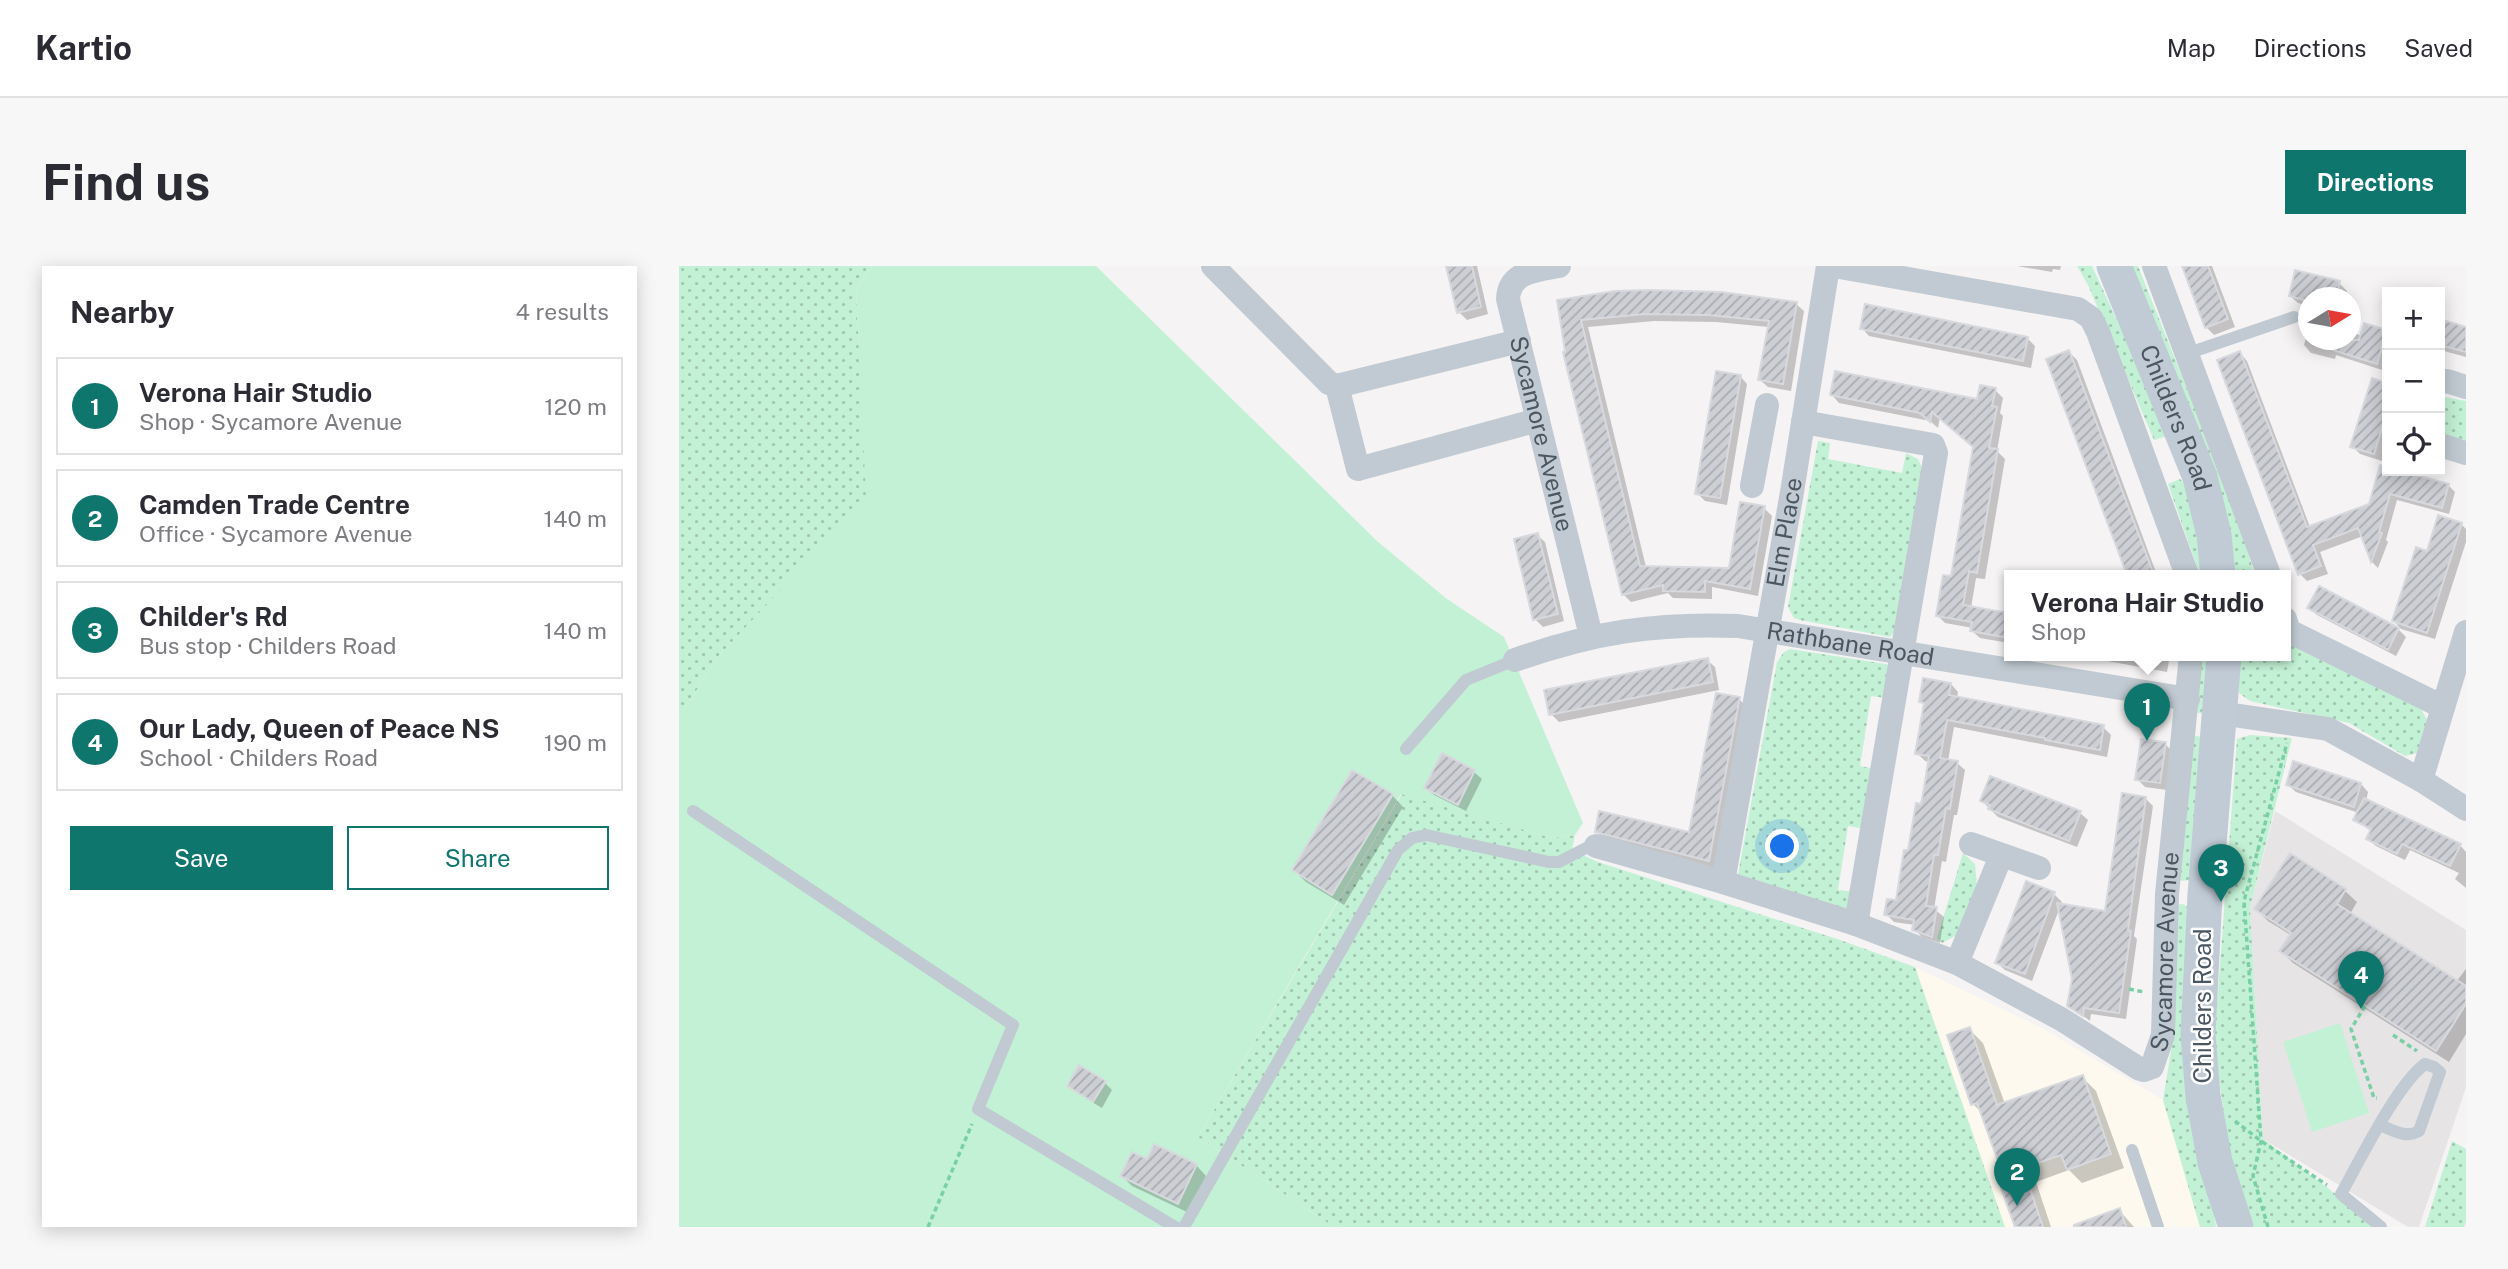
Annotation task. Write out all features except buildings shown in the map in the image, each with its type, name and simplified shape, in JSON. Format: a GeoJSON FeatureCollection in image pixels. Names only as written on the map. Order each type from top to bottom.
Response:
{"type":"FeatureCollection","features":[{"type":"Feature","properties":{"kind":"main road","name":"Childers Road"},"geometry":{"type":"LineString","coordinates":[[2114,266],[2200,477],[2214,535],[2218,570]]}},
{"type":"Feature","properties":{"kind":"main road","name":"Childers Road"},"geometry":{"type":"LineString","coordinates":[[2224,661],[2205,895],[2199,1035],[2203,1096],[2215,1162],[2236,1227]]}},
{"type":"Feature","properties":{"kind":"street"},"geometry":{"type":"LineString","coordinates":[[1213,266],[1329,383],[1336,386],[1519,341]]}},
{"type":"Feature","properties":{"kind":"street","name":"Sycamore Avenue"},"geometry":{"type":"LineString","coordinates":[[1559,266],[1524,274],[1511,285],[1509,299],[1591,636]]}},
{"type":"Feature","properties":{"kind":"street","name":"Elm Place"},"geometry":{"type":"LineString","coordinates":[[1723,882],[1798,455],[1828,266]]}},
{"type":"Feature","properties":{"kind":"street"},"geometry":{"type":"LineString","coordinates":[[1834,266],[2085,312],[2098,331],[2185,570]]}},
{"type":"Feature","properties":{"kind":"street"},"geometry":{"type":"LineString","coordinates":[[2154,266],[2267,570]]}},
{"type":"Feature","properties":{"kind":"street"},"geometry":{"type":"LineString","coordinates":[[2445,382],[2466,387]]}},
{"type":"Feature","properties":{"kind":"street"},"geometry":{"type":"LineString","coordinates":[[1336,386],[1358,469],[1538,421]]}},
{"type":"Feature","properties":{"kind":"street"},"geometry":{"type":"LineString","coordinates":[[1752,486],[1767,405]]}},
{"type":"Feature","properties":{"kind":"street"},"geometry":{"type":"LineString","coordinates":[[1803,422],[1933,445],[1936,453],[1856,925]]}},
{"type":"Feature","properties":{"kind":"street"},"geometry":{"type":"LineString","coordinates":[[2445,447],[2466,453]]}},
{"type":"Feature","properties":{"kind":"street"},"geometry":{"type":"LineString","coordinates":[[1759,448],[1798,455]]}},
{"type":"Feature","properties":{"kind":"street"},"geometry":{"type":"LineString","coordinates":[[2149,466],[2190,449]]}},
{"type":"Feature","properties":{"kind":"street","name":"Rathbane Road"},"geometry":{"type":"LineString","coordinates":[[1515,660],[1591,636],[1666,625],[1738,626],[2188,699]]}},
{"type":"Feature","properties":{"kind":"street"},"geometry":{"type":"LineString","coordinates":[[2291,632],[2442,707]]}},
{"type":"Feature","properties":{"kind":"street"},"geometry":{"type":"LineString","coordinates":[[2421,780],[2466,632]]}},
{"type":"Feature","properties":{"kind":"street","name":"Sycamore Avenue"},"geometry":{"type":"LineString","coordinates":[[1957,963],[2061,1019],[2138,1068],[2144,1070],[2152,1067],[2163,1035],[2167,894],[2191,661]]}},
{"type":"Feature","properties":{"kind":"street"},"geometry":{"type":"LineString","coordinates":[[2220,713],[2328,729],[2466,808]]}},
{"type":"Feature","properties":{"kind":"street"},"geometry":{"type":"LineString","coordinates":[[1971,844],[2039,869]]}},
{"type":"Feature","properties":{"kind":"street"},"geometry":{"type":"LineString","coordinates":[[1596,846],[1723,882],[1856,925],[1957,963],[2001,856]]}},
{"type":"Feature","properties":{"kind":"street"},"geometry":{"type":"LineString","coordinates":[[2167,894],[2205,895]]}},
{"type":"Feature","properties":{"kind":"lane"},"geometry":{"type":"LineString","coordinates":[[2186,354],[2294,317]]}},
{"type":"Feature","properties":{"kind":"lane"},"geometry":{"type":"LineString","coordinates":[[1406,749],[1466,680],[1515,660]]}},
{"type":"Feature","properties":{"kind":"lane"},"geometry":{"type":"LineString","coordinates":[[693,811],[1013,1025],[978,1109],[1175,1227]]}},
{"type":"Feature","properties":{"kind":"lane"},"geometry":{"type":"LineString","coordinates":[[1184,1227],[1398,850],[1412,838],[1426,835],[1559,862],[1588,847],[1596,846]]}},
{"type":"Feature","properties":{"kind":"lane"},"geometry":{"type":"LineString","coordinates":[[2380,1125],[2406,1135],[2419,1131],[2440,1072],[2425,1064],[2416,1071],[2380,1125],[2341,1195],[2381,1227]]}},
{"type":"Feature","properties":{"kind":"lane"},"geometry":{"type":"LineString","coordinates":[[2132,1150],[2158,1227]]}},
{"type":"Feature","properties":{"kind":"path"},"geometry":{"type":"LineString","coordinates":[[2268,1227],[2253,1176],[2261,1141],[2244,901],[2291,732]]}},
{"type":"Feature","properties":{"kind":"path"},"geometry":{"type":"LineString","coordinates":[[2365,1006],[2351,1028],[2374,1098],[2385,1097]]}},
{"type":"Feature","properties":{"kind":"path"},"geometry":{"type":"LineString","coordinates":[[2393,1035],[2417,1050],[2411,1059]]}},
{"type":"Feature","properties":{"kind":"path"},"geometry":{"type":"LineString","coordinates":[[2203,1096],[2261,1141],[2341,1195]]}},
{"type":"Feature","properties":{"kind":"path"},"geometry":{"type":"LineString","coordinates":[[928,1227],[978,1109]]}},
{"type":"Feature","properties":{"kind":"shaded area"},"geometry":{"type":"Polygon","coordinates":[[[2275,811],[2466,930],[2466,1087],[2419,1227],[2408,1227],[2263,1139],[2250,908],[2275,811]]]}},
{"type":"Feature","properties":{"kind":"shaded area"},"geometry":{"type":"Polygon","coordinates":[[[1915,967],[2042,1028],[2163,1100],[2200,1227],[2005,1227],[1915,967]]]}},
{"type":"Feature","properties":{"kind":"green space"},"geometry":{"type":"Polygon","coordinates":[[[679,266],[872,266],[856,290],[867,498],[717,658],[679,718],[679,266]]]}},
{"type":"Feature","properties":{"kind":"green space"},"geometry":{"type":"Polygon","coordinates":[[[872,266],[1096,266],[1377,541],[1447,599],[1504,637],[1583,823],[1575,835],[1552,838],[1401,794],[1198,1137],[1334,1227],[679,1227],[679,718],[717,658],[866,498],[856,290],[872,266]]]}},
{"type":"Feature","properties":{"kind":"green space"},"geometry":{"type":"Polygon","coordinates":[[[2077,266],[2092,266],[2170,435],[2154,440],[2088,285],[2077,266]]]}},
{"type":"Feature","properties":{"kind":"green space"},"geometry":{"type":"Polygon","coordinates":[[[2128,266],[2138,266],[2230,497],[2253,570],[2233,570],[2128,266]]]}},
{"type":"Feature","properties":{"kind":"green space"},"geometry":{"type":"Polygon","coordinates":[[[2445,397],[2466,401],[2466,440],[2445,435],[2445,397]]]}},
{"type":"Feature","properties":{"kind":"green space"},"geometry":{"type":"Polygon","coordinates":[[[1818,441],[1830,443],[1828,459],[1902,473],[1906,453],[1918,459],[1924,472],[1896,630],[1890,637],[1800,620],[1794,618],[1788,607],[1818,441]]]}},
{"type":"Feature","properties":{"kind":"green space"},"geometry":{"type":"Polygon","coordinates":[[[2180,479],[2188,487],[2202,570],[2198,570],[2168,484],[2180,479]]]}},
{"type":"Feature","properties":{"kind":"green space"},"geometry":{"type":"Polygon","coordinates":[[[2291,644],[2419,705],[2427,720],[2417,753],[2405,756],[2349,723],[2250,701],[2239,693],[2238,661],[2291,661],[2291,644]]]}},
{"type":"Feature","properties":{"kind":"green space"},"geometry":{"type":"Polygon","coordinates":[[[1790,649],[1892,665],[1886,698],[1871,696],[1860,766],[1875,769],[1865,829],[1848,826],[1838,890],[1855,892],[1848,912],[1737,880],[1777,662],[1784,652],[1790,649]]]}},
{"type":"Feature","properties":{"kind":"green space"},"geometry":{"type":"Polygon","coordinates":[[[2199,661],[2209,661],[2208,715],[2195,712],[2199,661]]]}},
{"type":"Feature","properties":{"kind":"green space"},"geometry":{"type":"Polygon","coordinates":[[[2192,735],[2206,738],[2193,879],[2183,881],[2176,879],[2192,735]]]}},
{"type":"Feature","properties":{"kind":"green space"},"geometry":{"type":"Polygon","coordinates":[[[2250,735],[2292,738],[2250,908],[2263,1139],[2379,1227],[2251,1227],[2232,1171],[2214,1044],[2237,739],[2250,735]]]}},
{"type":"Feature","properties":{"kind":"green space"},"geometry":{"type":"Polygon","coordinates":[[[1402,794],[1552,838],[1575,835],[1572,850],[1598,862],[1915,967],[2005,1227],[1334,1227],[1198,1137],[1402,794]]]}},
{"type":"Feature","properties":{"kind":"green space"},"geometry":{"type":"Polygon","coordinates":[[[1963,853],[1975,864],[1977,887],[1957,935],[1942,943],[1937,938],[1963,853]]]}},
{"type":"Feature","properties":{"kind":"green space"},"geometry":{"type":"Polygon","coordinates":[[[2183,904],[2192,910],[2187,1066],[2216,1227],[2200,1227],[2163,1100],[2173,1039],[2174,905],[2183,904]]]}},
{"type":"Feature","properties":{"kind":"green space"},"geometry":{"type":"Polygon","coordinates":[[[2340,1023],[2369,1113],[2312,1132],[2283,1042],[2340,1023]]]}},
{"type":"Feature","properties":{"kind":"green space"},"geometry":{"type":"Polygon","coordinates":[[[2452,1141],[2466,1149],[2466,1222],[2464,1227],[2425,1227],[2452,1141]]]}},
{"type":"Feature","properties":{"kind":"place","name":"Verona Hair Studio"},"geometry":{"type":"Point","coordinates":[2147,741]}},
{"type":"Feature","properties":{"kind":"place","name":"Childer's Rd"},"geometry":{"type":"Point","coordinates":[2221,902]}},
{"type":"Feature","properties":{"kind":"place","name":"Our Lady, Queen of Peace NS"},"geometry":{"type":"Point","coordinates":[2361,1009]}},
{"type":"Feature","properties":{"kind":"place","name":"Camden Trade Centre"},"geometry":{"type":"Point","coordinates":[2017,1206]}}]}
